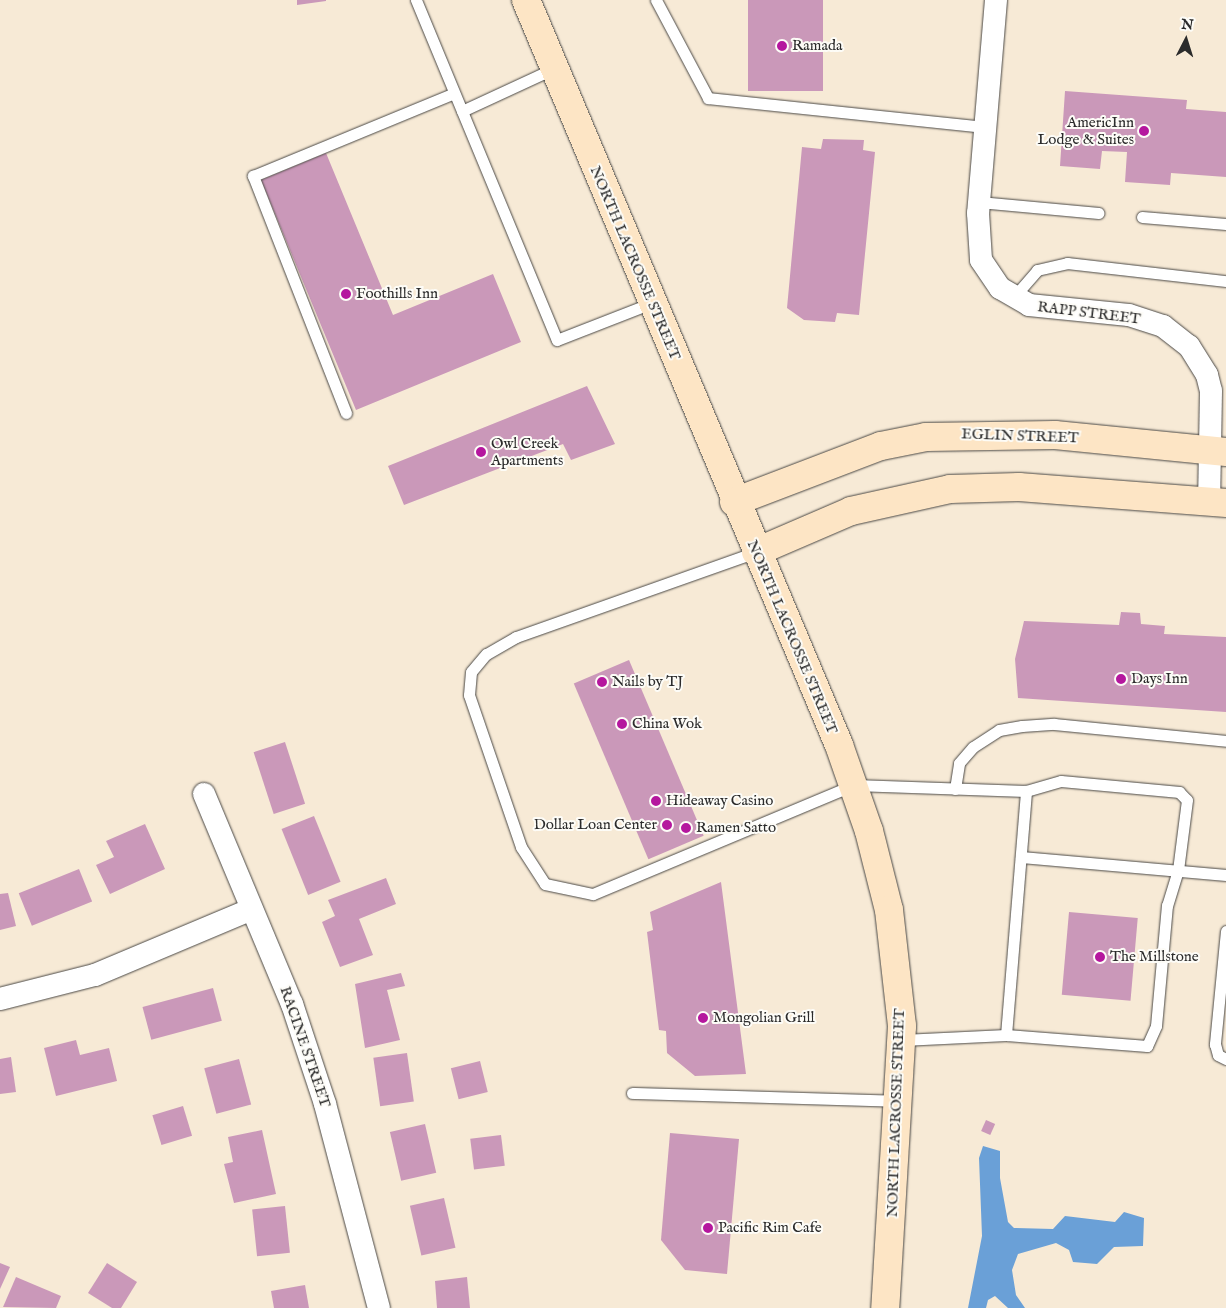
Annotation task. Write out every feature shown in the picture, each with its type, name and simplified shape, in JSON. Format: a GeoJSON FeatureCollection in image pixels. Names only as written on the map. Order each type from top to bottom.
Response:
{"type":"FeatureCollection","features":[{"type":"Feature","properties":{"kind":"main road","name":"NORTH LACROSSE STREET"},"geometry":{"type":"LineString","coordinates":[[526,0],[553,69],[854,785],[890,910],[900,989],[902,1040],[900,1101],[885,1308]]}},
{"type":"Feature","properties":{"kind":"main road","name":"EGLIN STREET"},"geometry":{"type":"LineString","coordinates":[[734,502],[881,446],[926,437],[1020,433],[1219,451]]}},
{"type":"Feature","properties":{"kind":"main road"},"geometry":{"type":"LineString","coordinates":[[756,552],[851,511],[950,489],[1019,487],[1217,502]]}},
{"type":"Feature","properties":{"kind":"street","name":"RAPP STREET"},"geometry":{"type":"LineString","coordinates":[[996,0],[979,202],[981,260],[988,273],[1013,298],[1046,308],[1130,315],[1164,326],[1177,335],[1207,375],[1219,451],[1217,502]]}},
{"type":"Feature","properties":{"kind":"street","name":"RACINE STREET"},"geometry":{"type":"LineString","coordinates":[[204,794],[292,1004],[325,1104],[379,1308]]}},
{"type":"Feature","properties":{"kind":"street"},"geometry":{"type":"LineString","coordinates":[[0,999],[95,975],[252,909]]}},
{"type":"Feature","properties":{"kind":"lane"},"geometry":{"type":"LineString","coordinates":[[416,0],[557,340],[652,303]]}},
{"type":"Feature","properties":{"kind":"lane"},"geometry":{"type":"LineString","coordinates":[[656,0],[708,98],[986,127]]}},
{"type":"Feature","properties":{"kind":"lane"},"geometry":{"type":"LineString","coordinates":[[462,111],[553,69]]}},
{"type":"Feature","properties":{"kind":"lane"},"geometry":{"type":"LineString","coordinates":[[346,413],[253,176],[454,93]]}},
{"type":"Feature","properties":{"kind":"lane"},"geometry":{"type":"LineString","coordinates":[[979,202],[1098,213]]}},
{"type":"Feature","properties":{"kind":"lane"},"geometry":{"type":"LineString","coordinates":[[1142,217],[1226,224]]}},
{"type":"Feature","properties":{"kind":"lane"},"geometry":{"type":"LineString","coordinates":[[1013,298],[1037,270],[1067,263],[1226,281]]}},
{"type":"Feature","properties":{"kind":"lane"},"geometry":{"type":"LineString","coordinates":[[756,552],[516,637],[486,654],[471,672],[469,695],[521,847],[545,884],[592,894],[854,785],[1026,791],[1061,781],[1180,792],[1187,800],[1188,818],[1178,870],[1167,905],[1156,1026],[1147,1046],[1006,1035],[902,1040]]}},
{"type":"Feature","properties":{"kind":"lane"},"geometry":{"type":"LineString","coordinates":[[955,789],[958,763],[973,747],[999,730],[1054,724],[1226,741]]}},
{"type":"Feature","properties":{"kind":"lane"},"geometry":{"type":"LineString","coordinates":[[1006,1035],[1026,791]]}},
{"type":"Feature","properties":{"kind":"lane"},"geometry":{"type":"LineString","coordinates":[[1021,857],[1226,875]]}},
{"type":"Feature","properties":{"kind":"lane"},"geometry":{"type":"LineString","coordinates":[[1226,931],[1215,1044],[1218,1055],[1226,1059]]}},
{"type":"Feature","properties":{"kind":"lane"},"geometry":{"type":"LineString","coordinates":[[632,1093],[900,1101]]}},
{"type":"Feature","properties":{"kind":"water"},"geometry":{"type":"Polygon","coordinates":[[[983,1146],[1000,1151],[1000,1178],[1008,1222],[1014,1228],[1053,1229],[1065,1216],[1115,1222],[1124,1212],[1144,1218],[1143,1246],[1114,1247],[1097,1264],[1073,1262],[1069,1250],[1056,1243],[1018,1254],[1012,1270],[1016,1295],[1025,1308],[1008,1308],[995,1296],[988,1300],[986,1308],[968,1308],[982,1236],[979,1158],[983,1146]]]}},
{"type":"Feature","properties":{"kind":"building"},"geometry":{"type":"Polygon","coordinates":[[[297,0],[326,0],[326,1],[297,5],[297,0]]]}},
{"type":"Feature","properties":{"kind":"building","name":"Ramada"},"geometry":{"type":"Polygon","coordinates":[[[748,0],[823,0],[823,91],[748,91],[748,0]]]}},
{"type":"Feature","properties":{"kind":"building","name":"AmericInn Lodge & Suites"},"geometry":{"type":"Polygon","coordinates":[[[1065,91],[1187,100],[1186,109],[1226,112],[1226,177],[1171,173],[1170,185],[1125,182],[1127,152],[1102,151],[1100,169],[1060,166],[1065,91]]]}},
{"type":"Feature","properties":{"kind":"building"},"geometry":{"type":"Polygon","coordinates":[[[823,139],[864,140],[863,150],[875,152],[859,315],[837,313],[835,322],[804,320],[787,308],[802,147],[821,149],[823,139]]]}},
{"type":"Feature","properties":{"kind":"building","name":"Foothills Inn"},"geometry":{"type":"Polygon","coordinates":[[[326,153],[393,315],[493,274],[521,342],[356,410],[261,180],[326,153]]]}},
{"type":"Feature","properties":{"kind":"building","name":"Owl Creek Apartments"},"geometry":{"type":"Polygon","coordinates":[[[587,386],[615,444],[571,460],[563,444],[404,505],[388,466],[587,386]]]}},
{"type":"Feature","properties":{"kind":"building","name":"Days Inn"},"geometry":{"type":"Polygon","coordinates":[[[1121,612],[1140,613],[1141,624],[1165,626],[1164,634],[1226,637],[1226,712],[1018,698],[1015,659],[1024,621],[1119,625],[1121,612]]]}},
{"type":"Feature","properties":{"kind":"building"},"geometry":{"type":"Polygon","coordinates":[[[629,660],[704,836],[648,859],[574,683],[629,660]]]}},
{"type":"Feature","properties":{"kind":"building"},"geometry":{"type":"Polygon","coordinates":[[[285,742],[305,804],[274,814],[254,752],[285,742]]]}},
{"type":"Feature","properties":{"kind":"building"},"geometry":{"type":"Polygon","coordinates":[[[314,816],[341,882],[308,895],[282,829],[314,816]]]}},
{"type":"Feature","properties":{"kind":"building"},"geometry":{"type":"Polygon","coordinates":[[[145,824],[165,869],[110,894],[96,865],[114,857],[106,841],[145,824]]]}},
{"type":"Feature","properties":{"kind":"building"},"geometry":{"type":"Polygon","coordinates":[[[79,869],[92,901],[32,926],[19,893],[79,869]]]}},
{"type":"Feature","properties":{"kind":"building"},"geometry":{"type":"Polygon","coordinates":[[[386,878],[396,904],[359,919],[373,955],[340,967],[322,922],[335,916],[328,900],[386,878]]]}},
{"type":"Feature","properties":{"kind":"building"},"geometry":{"type":"Polygon","coordinates":[[[721,882],[746,1074],[695,1076],[667,1053],[666,1031],[659,1030],[647,932],[653,930],[650,912],[721,882]]]}},
{"type":"Feature","properties":{"kind":"building"},"geometry":{"type":"Polygon","coordinates":[[[8,893],[16,926],[0,930],[0,894],[8,893]]]}},
{"type":"Feature","properties":{"kind":"building","name":"The Millstone"},"geometry":{"type":"Polygon","coordinates":[[[1069,912],[1138,918],[1131,1001],[1062,995],[1069,912]]]}},
{"type":"Feature","properties":{"kind":"building"},"geometry":{"type":"Polygon","coordinates":[[[401,973],[405,986],[387,990],[400,1040],[365,1048],[355,984],[401,973]]]}},
{"type":"Feature","properties":{"kind":"building"},"geometry":{"type":"Polygon","coordinates":[[[213,988],[222,1021],[151,1040],[142,1007],[213,988]]]}},
{"type":"Feature","properties":{"kind":"building"},"geometry":{"type":"Polygon","coordinates":[[[76,1040],[80,1055],[109,1048],[117,1081],[56,1096],[44,1048],[76,1040]]]}},
{"type":"Feature","properties":{"kind":"building"},"geometry":{"type":"Polygon","coordinates":[[[407,1053],[414,1102],[380,1106],[373,1058],[407,1053]]]}},
{"type":"Feature","properties":{"kind":"building"},"geometry":{"type":"Polygon","coordinates":[[[11,1057],[16,1092],[0,1094],[0,1059],[11,1057]]]}},
{"type":"Feature","properties":{"kind":"building"},"geometry":{"type":"Polygon","coordinates":[[[239,1059],[251,1104],[216,1114],[204,1068],[239,1059]]]}},
{"type":"Feature","properties":{"kind":"building"},"geometry":{"type":"Polygon","coordinates":[[[480,1061],[488,1092],[459,1099],[451,1068],[480,1061]]]}},
{"type":"Feature","properties":{"kind":"building"},"geometry":{"type":"Polygon","coordinates":[[[183,1106],[192,1136],[161,1145],[152,1115],[183,1106]]]}},
{"type":"Feature","properties":{"kind":"building"},"geometry":{"type":"Polygon","coordinates":[[[986,1120],[995,1124],[990,1135],[981,1131],[986,1120]]]}},
{"type":"Feature","properties":{"kind":"building"},"geometry":{"type":"Polygon","coordinates":[[[425,1124],[436,1173],[401,1181],[390,1132],[425,1124]]]}},
{"type":"Feature","properties":{"kind":"building"},"geometry":{"type":"Polygon","coordinates":[[[262,1130],[276,1194],[234,1203],[224,1164],[233,1162],[228,1137],[262,1130]]]}},
{"type":"Feature","properties":{"kind":"building"},"geometry":{"type":"Polygon","coordinates":[[[670,1133],[739,1139],[727,1274],[685,1270],[661,1240],[670,1133]]]}},
{"type":"Feature","properties":{"kind":"building"},"geometry":{"type":"Polygon","coordinates":[[[501,1135],[505,1166],[474,1170],[470,1139],[501,1135]]]}},
{"type":"Feature","properties":{"kind":"building"},"geometry":{"type":"Polygon","coordinates":[[[444,1198],[455,1248],[421,1256],[410,1206],[444,1198]]]}},
{"type":"Feature","properties":{"kind":"building"},"geometry":{"type":"Polygon","coordinates":[[[285,1206],[290,1253],[257,1256],[252,1209],[285,1206]]]}},
{"type":"Feature","properties":{"kind":"building"},"geometry":{"type":"Polygon","coordinates":[[[0,1263],[10,1267],[0,1289],[0,1263]]]}},
{"type":"Feature","properties":{"kind":"building"},"geometry":{"type":"Polygon","coordinates":[[[107,1263],[137,1282],[121,1308],[112,1308],[88,1293],[107,1263]]]}},
{"type":"Feature","properties":{"kind":"building"},"geometry":{"type":"Polygon","coordinates":[[[16,1277],[61,1296],[56,1308],[3,1307],[16,1277]]]}},
{"type":"Feature","properties":{"kind":"building"},"geometry":{"type":"Polygon","coordinates":[[[467,1277],[470,1308],[437,1308],[435,1281],[467,1277]]]}},
{"type":"Feature","properties":{"kind":"building"},"geometry":{"type":"Polygon","coordinates":[[[305,1285],[309,1308],[274,1308],[271,1291],[305,1285]]]}},
{"type":"Feature","properties":{"kind":"place","name":"Ramada"},"geometry":{"type":"Point","coordinates":[782,46]}},
{"type":"Feature","properties":{"kind":"place","name":"AmericInn Lodge & Suites"},"geometry":{"type":"Point","coordinates":[1144,131]}},
{"type":"Feature","properties":{"kind":"place","name":"Foothills Inn"},"geometry":{"type":"Point","coordinates":[346,294]}},
{"type":"Feature","properties":{"kind":"place","name":"Owl Creek Apartments"},"geometry":{"type":"Point","coordinates":[481,452]}},
{"type":"Feature","properties":{"kind":"place","name":"Days Inn"},"geometry":{"type":"Point","coordinates":[1121,679]}},
{"type":"Feature","properties":{"kind":"place","name":"Nails by TJ"},"geometry":{"type":"Point","coordinates":[602,682]}},
{"type":"Feature","properties":{"kind":"place","name":"China Wok"},"geometry":{"type":"Point","coordinates":[622,724]}},
{"type":"Feature","properties":{"kind":"place","name":"Hideaway Casino"},"geometry":{"type":"Point","coordinates":[656,801]}},
{"type":"Feature","properties":{"kind":"place","name":"Dollar Loan Center"},"geometry":{"type":"Point","coordinates":[667,825]}},
{"type":"Feature","properties":{"kind":"place","name":"Ramen Satto"},"geometry":{"type":"Point","coordinates":[686,828]}},
{"type":"Feature","properties":{"kind":"place","name":"The Millstone"},"geometry":{"type":"Point","coordinates":[1100,957]}},
{"type":"Feature","properties":{"kind":"place","name":"Mongolian Grill"},"geometry":{"type":"Point","coordinates":[703,1018]}},
{"type":"Feature","properties":{"kind":"place","name":"Pacific Rim Cafe"},"geometry":{"type":"Point","coordinates":[708,1228]}}]}
